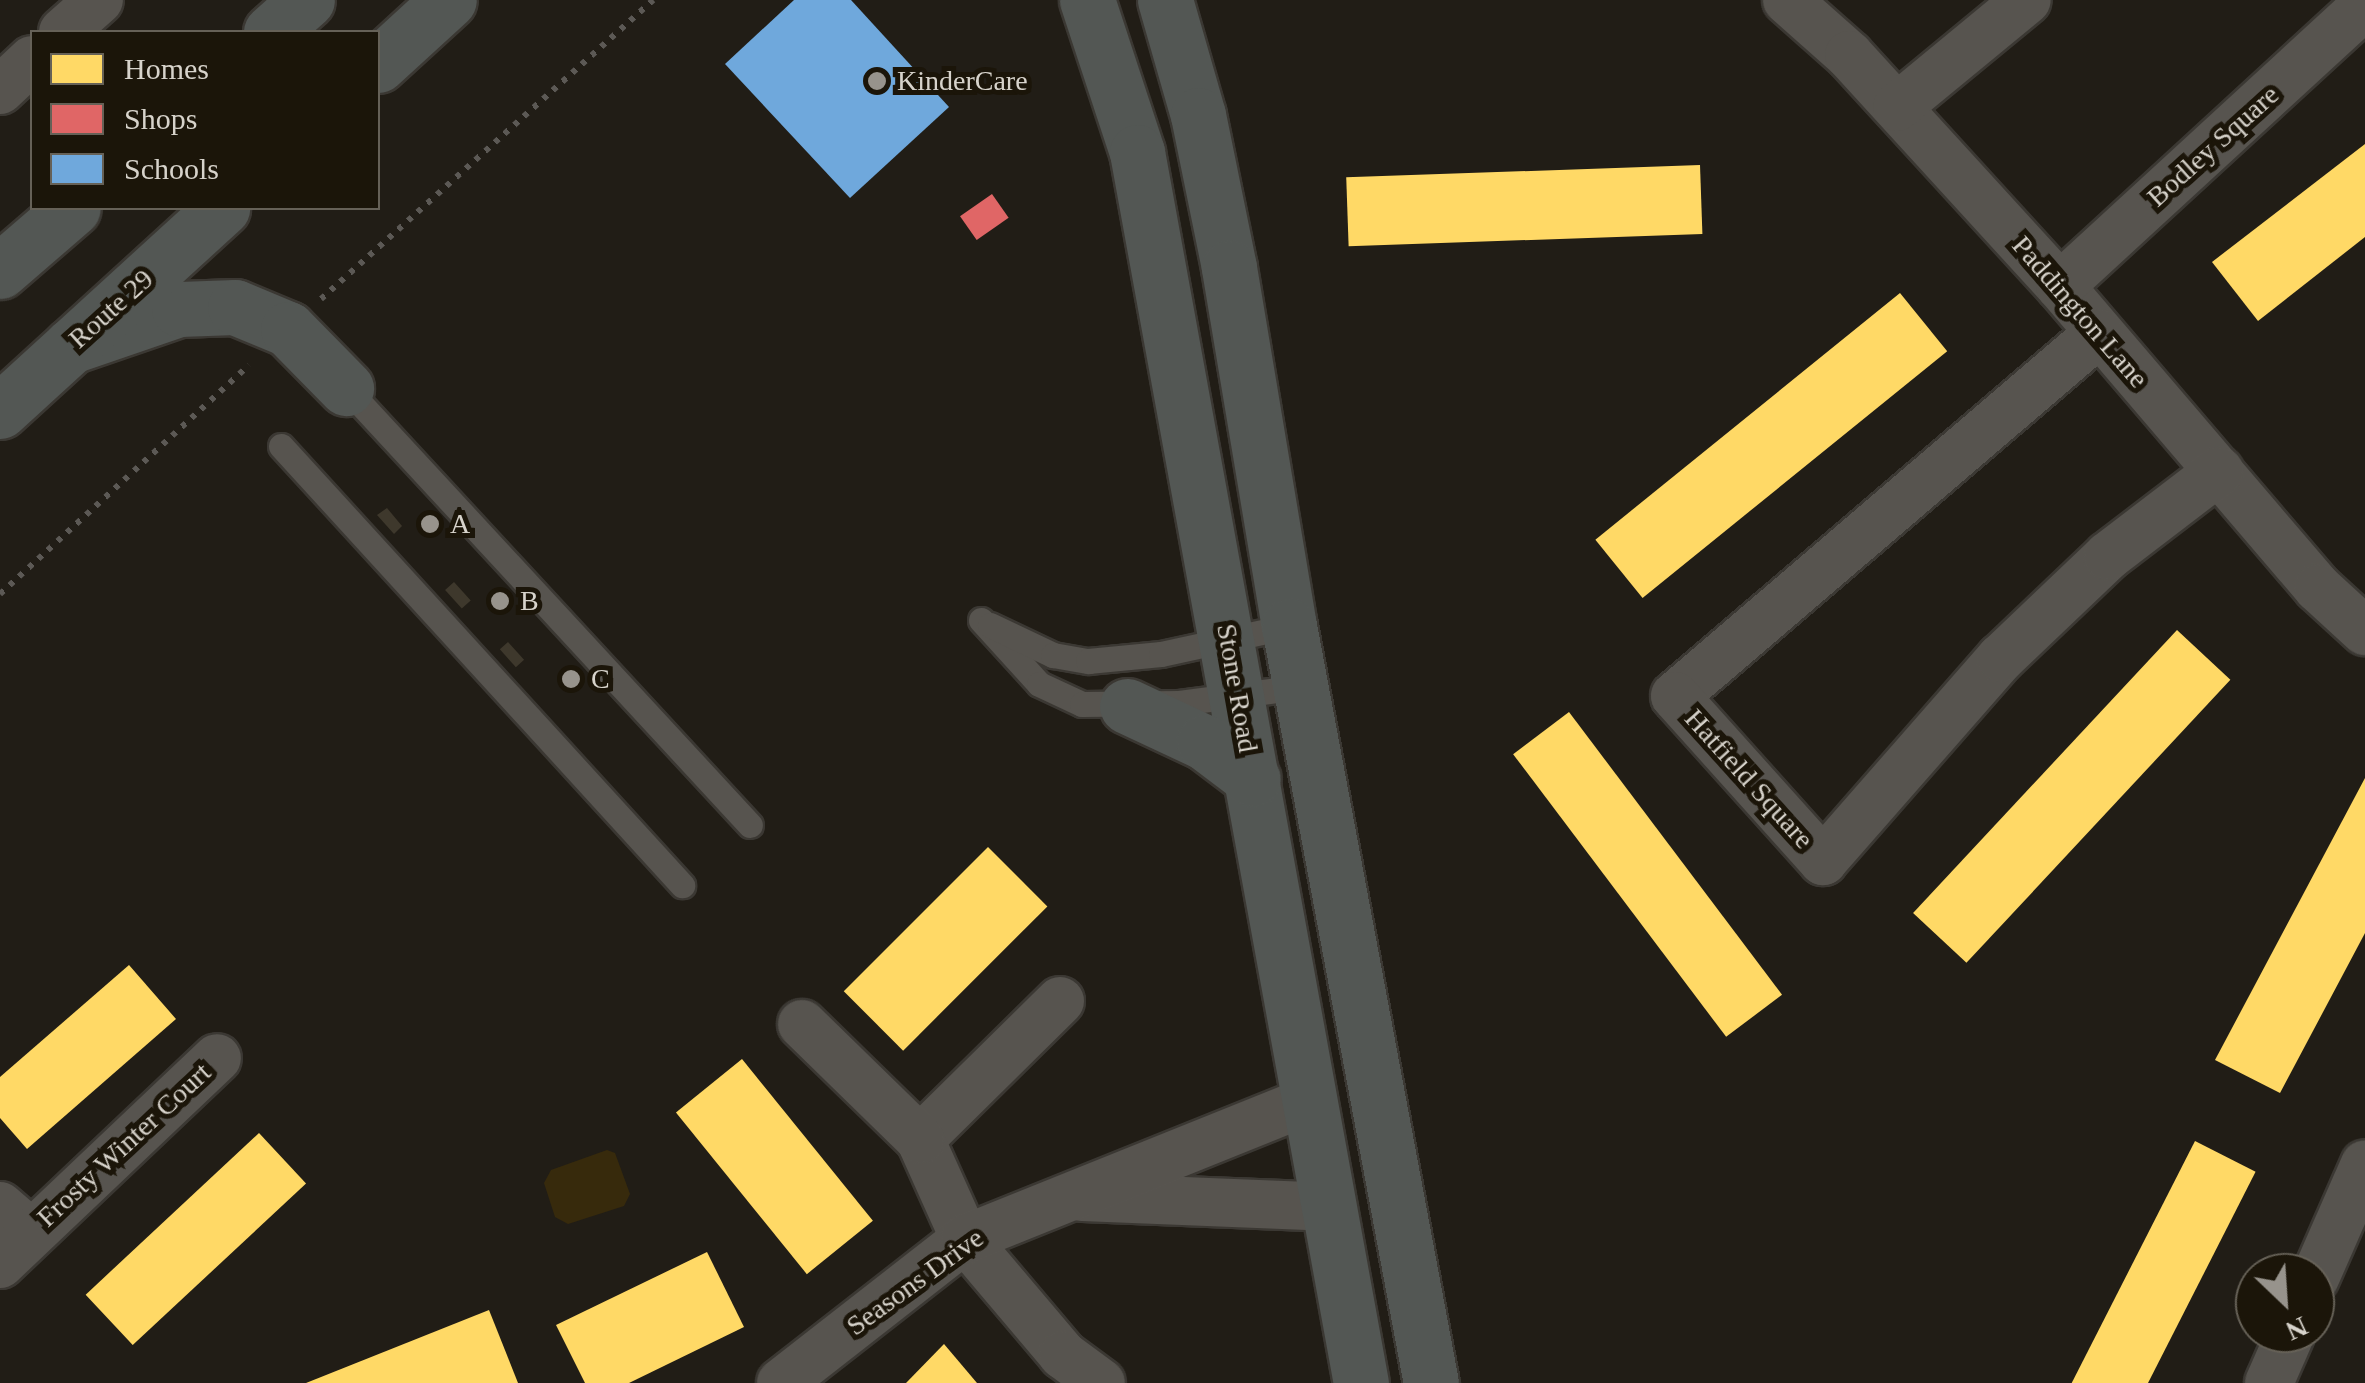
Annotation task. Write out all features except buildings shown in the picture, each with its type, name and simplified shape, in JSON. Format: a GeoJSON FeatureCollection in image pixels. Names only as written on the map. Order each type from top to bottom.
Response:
{"type":"FeatureCollection","features":[{"type":"Feature","properties":{"kind":"main road"},"geometry":{"type":"LineString","coordinates":[[273,30],[307,0]]}},
{"type":"Feature","properties":{"kind":"main road"},"geometry":{"type":"LineString","coordinates":[[380,63],[449,0]]}},
{"type":"Feature","properties":{"kind":"main road","name":"Stone Road"},"geometry":{"type":"LineString","coordinates":[[1087,0],[1137,152],[1240,698],[1361,1383]]}},
{"type":"Feature","properties":{"kind":"main road"},"geometry":{"type":"LineString","coordinates":[[1165,0],[1198,116],[1230,268],[1289,626],[1431,1383]]}},
{"type":"Feature","properties":{"kind":"main road"},"geometry":{"type":"LineString","coordinates":[[0,270],[71,210]]}},
{"type":"Feature","properties":{"kind":"main road","name":"Route 29"},"geometry":{"type":"LineString","coordinates":[[0,411],[220,210]]}},
{"type":"Feature","properties":{"kind":"main road"},"geometry":{"type":"LineString","coordinates":[[71,346],[179,309],[235,307],[288,328],[346,388]]}},
{"type":"Feature","properties":{"kind":"main road"},"geometry":{"type":"LineString","coordinates":[[1128,706],[1204,742],[1253,779]]}},
{"type":"Feature","properties":{"kind":"street","name":"Paddington Lane"},"geometry":{"type":"LineString","coordinates":[[1787,0],[1896,107],[2060,286],[2318,588],[2365,631]]}},
{"type":"Feature","properties":{"kind":"street"},"geometry":{"type":"LineString","coordinates":[[1896,107],[2027,0]]}},
{"type":"Feature","properties":{"kind":"street","name":"Bodley Square"},"geometry":{"type":"LineString","coordinates":[[2060,286],[2365,6]]}},
{"type":"Feature","properties":{"kind":"street"},"geometry":{"type":"LineString","coordinates":[[0,90],[30,62]]}},
{"type":"Feature","properties":{"kind":"street","name":"Hatfield Square"},"geometry":{"type":"LineString","coordinates":[[2099,333],[1676,696],[1823,862],[2001,658],[2108,556],[2219,471]]}},
{"type":"Feature","properties":{"kind":"street"},"geometry":{"type":"LineString","coordinates":[[920,1139],[1060,1001]]}},
{"type":"Feature","properties":{"kind":"street"},"geometry":{"type":"LineString","coordinates":[[802,1024],[920,1139],[965,1239],[1063,1355],[1101,1383]]}},
{"type":"Feature","properties":{"kind":"street","name":"Frosty Winter Court"},"geometry":{"type":"LineString","coordinates":[[10,1234],[217,1058]]}},
{"type":"Feature","properties":{"kind":"street","name":"Seasons Drive"},"geometry":{"type":"LineString","coordinates":[[780,1383],[965,1239],[1058,1196],[1310,1100]]}},
{"type":"Feature","properties":{"kind":"street"},"geometry":{"type":"LineString","coordinates":[[2326,1253],[2365,1164]]}},
{"type":"Feature","properties":{"kind":"street","name":"Seasons Drive"},"geometry":{"type":"LineString","coordinates":[[1058,1196],[1328,1207]]}},
{"type":"Feature","properties":{"kind":"street"},"geometry":{"type":"LineString","coordinates":[[2268,1383],[2281,1353]]}},
{"type":"Feature","properties":{"kind":"lane"},"geometry":{"type":"LineString","coordinates":[[346,388],[750,825]]}},
{"type":"Feature","properties":{"kind":"lane"},"geometry":{"type":"LineString","coordinates":[[281,446],[682,885]]}},
{"type":"Feature","properties":{"kind":"lane"},"geometry":{"type":"LineString","coordinates":[[1289,626],[1161,654],[1088,661],[1053,655],[981,620],[1039,684],[1082,704],[1128,706],[1240,698],[1302,687]]}},
{"type":"Feature","properties":{"kind":"shaded area"},"geometry":{"type":"Polygon","coordinates":[[[607,1150],[615,1153],[630,1194],[624,1206],[568,1224],[555,1217],[544,1183],[551,1170],[607,1150]]]}},
{"type":"Feature","properties":{"kind":"place","name":"KinderCare"},"geometry":{"type":"Point","coordinates":[877,81]}},
{"type":"Feature","properties":{"kind":"place","name":"A"},"geometry":{"type":"Point","coordinates":[430,524]}},
{"type":"Feature","properties":{"kind":"place","name":"B"},"geometry":{"type":"Point","coordinates":[500,601]}},
{"type":"Feature","properties":{"kind":"place","name":"C"},"geometry":{"type":"Point","coordinates":[571,679]}}]}
